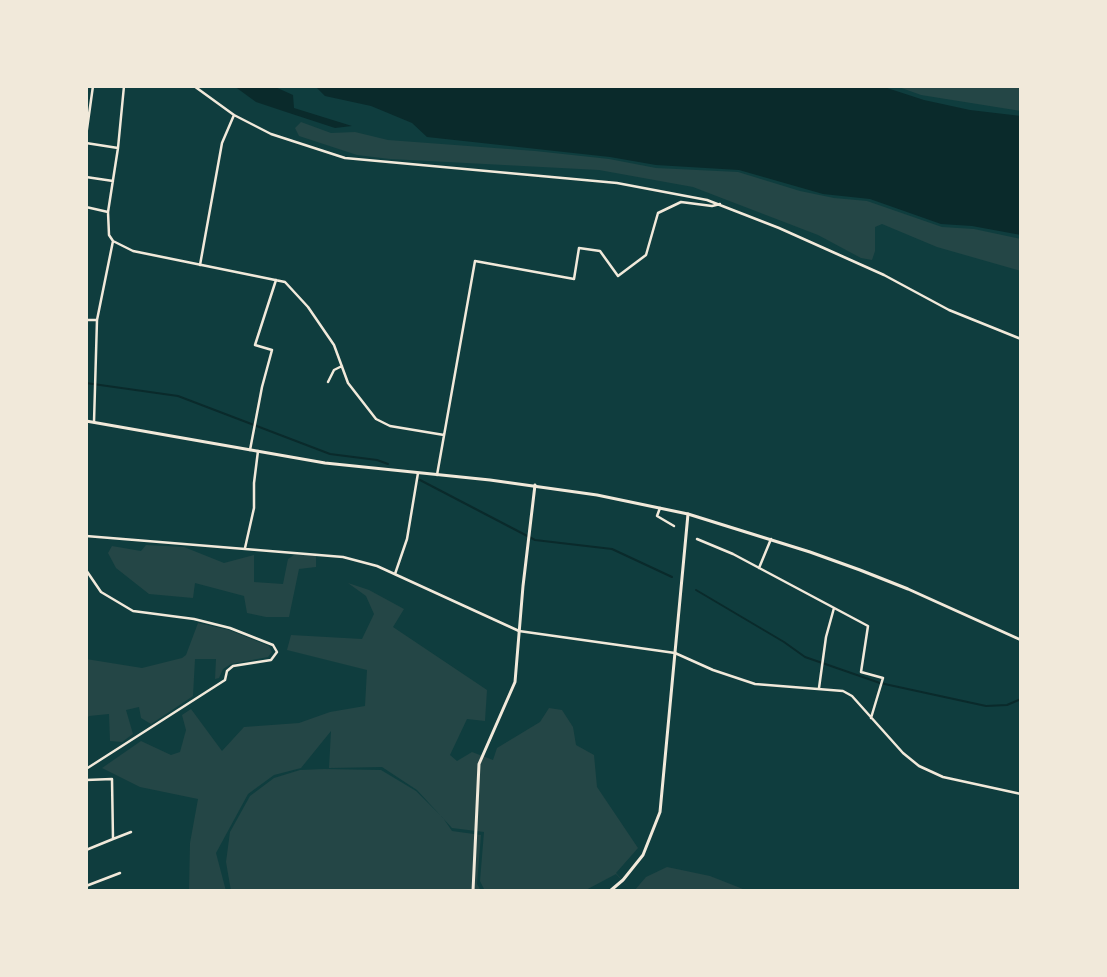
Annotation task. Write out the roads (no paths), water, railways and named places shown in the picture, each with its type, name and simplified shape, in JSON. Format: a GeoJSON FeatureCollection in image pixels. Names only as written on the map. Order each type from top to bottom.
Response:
{"type":"FeatureCollection","features":[{"type":"Feature","properties":{"kind":"main road"},"geometry":{"type":"LineString","coordinates":[[86,421],[324,463],[535,485],[597,495],[688,514],[771,539],[908,589],[1021,640]]}},
{"type":"Feature","properties":{"kind":"main road"},"geometry":{"type":"LineString","coordinates":[[473,891],[479,764],[515,682],[535,485]]}},
{"type":"Feature","properties":{"kind":"main road"},"geometry":{"type":"LineString","coordinates":[[610,891],[639,861],[657,823],[662,796],[688,514]]}},
{"type":"Feature","properties":{"kind":"street"},"geometry":{"type":"LineString","coordinates":[[86,136],[93,86]]}},
{"type":"Feature","properties":{"kind":"street"},"geometry":{"type":"LineString","coordinates":[[124,86],[118,148],[108,212],[109,235],[113,241],[134,251],[276,280],[287,284],[308,307],[334,345],[348,383],[381,423],[444,435]]}},
{"type":"Feature","properties":{"kind":"street"},"geometry":{"type":"LineString","coordinates":[[194,86],[234,115],[287,141],[345,158],[617,183],[668,191],[720,204],[868,267],[960,316],[1021,339]]}},
{"type":"Feature","properties":{"kind":"street"},"geometry":{"type":"LineString","coordinates":[[200,265],[222,143],[234,115]]}},
{"type":"Feature","properties":{"kind":"street"},"geometry":{"type":"LineString","coordinates":[[86,142],[118,148]]}},
{"type":"Feature","properties":{"kind":"street"},"geometry":{"type":"LineString","coordinates":[[86,177],[113,181]]}},
{"type":"Feature","properties":{"kind":"street"},"geometry":{"type":"LineString","coordinates":[[437,475],[475,261],[574,279],[579,248],[600,251],[618,276],[646,254],[658,213],[681,202],[712,206],[720,204]]}},
{"type":"Feature","properties":{"kind":"street"},"geometry":{"type":"LineString","coordinates":[[86,207],[108,212]]}},
{"type":"Feature","properties":{"kind":"street"},"geometry":{"type":"LineString","coordinates":[[94,422],[97,320],[113,241]]}},
{"type":"Feature","properties":{"kind":"street"},"geometry":{"type":"LineString","coordinates":[[250,450],[272,350],[255,344],[276,280]]}},
{"type":"Feature","properties":{"kind":"street"},"geometry":{"type":"LineString","coordinates":[[86,320],[97,320]]}},
{"type":"Feature","properties":{"kind":"street"},"geometry":{"type":"LineString","coordinates":[[328,382],[334,370],[342,366]]}},
{"type":"Feature","properties":{"kind":"street"},"geometry":{"type":"LineString","coordinates":[[245,548],[254,508],[254,483],[258,451]]}},
{"type":"Feature","properties":{"kind":"street"},"geometry":{"type":"LineString","coordinates":[[395,574],[407,539],[418,473]]}},
{"type":"Feature","properties":{"kind":"street"},"geometry":{"type":"LineString","coordinates":[[660,508],[657,516],[674,526]]}},
{"type":"Feature","properties":{"kind":"street"},"geometry":{"type":"LineString","coordinates":[[86,536],[343,556],[377,566],[519,631],[675,653],[745,682],[771,686],[819,688],[847,693],[908,758],[928,771],[943,777],[1021,794]]}},
{"type":"Feature","properties":{"kind":"street"},"geometry":{"type":"LineString","coordinates":[[697,539],[733,554],[868,626],[861,672],[882,678],[871,718]]}},
{"type":"Feature","properties":{"kind":"street"},"geometry":{"type":"LineString","coordinates":[[759,568],[771,539]]}},
{"type":"Feature","properties":{"kind":"street"},"geometry":{"type":"LineString","coordinates":[[86,570],[101,592],[133,612],[194,619],[230,628],[273,645],[277,652],[271,660],[233,666],[228,671],[225,680],[86,769]]}},
{"type":"Feature","properties":{"kind":"street"},"geometry":{"type":"LineString","coordinates":[[819,688],[826,637],[834,608]]}},
{"type":"Feature","properties":{"kind":"street"},"geometry":{"type":"LineString","coordinates":[[86,780],[92,778],[112,779],[113,839]]}},
{"type":"Feature","properties":{"kind":"street"},"geometry":{"type":"LineString","coordinates":[[86,850],[131,832]]}},
{"type":"Feature","properties":{"kind":"street"},"geometry":{"type":"LineString","coordinates":[[92,891],[88,885],[120,873]]}},
{"type":"Feature","properties":{"kind":"waterway"},"geometry":{"type":"LineString","coordinates":[[86,383],[178,396],[330,454],[377,460],[388,464]]}},
{"type":"Feature","properties":{"kind":"waterway"},"geometry":{"type":"LineString","coordinates":[[420,480],[535,540],[612,549],[672,577]]}},
{"type":"Feature","properties":{"kind":"waterway"},"geometry":{"type":"LineString","coordinates":[[696,590],[784,642],[805,657],[880,683],[986,706],[1007,705],[1021,699]]}}]}
